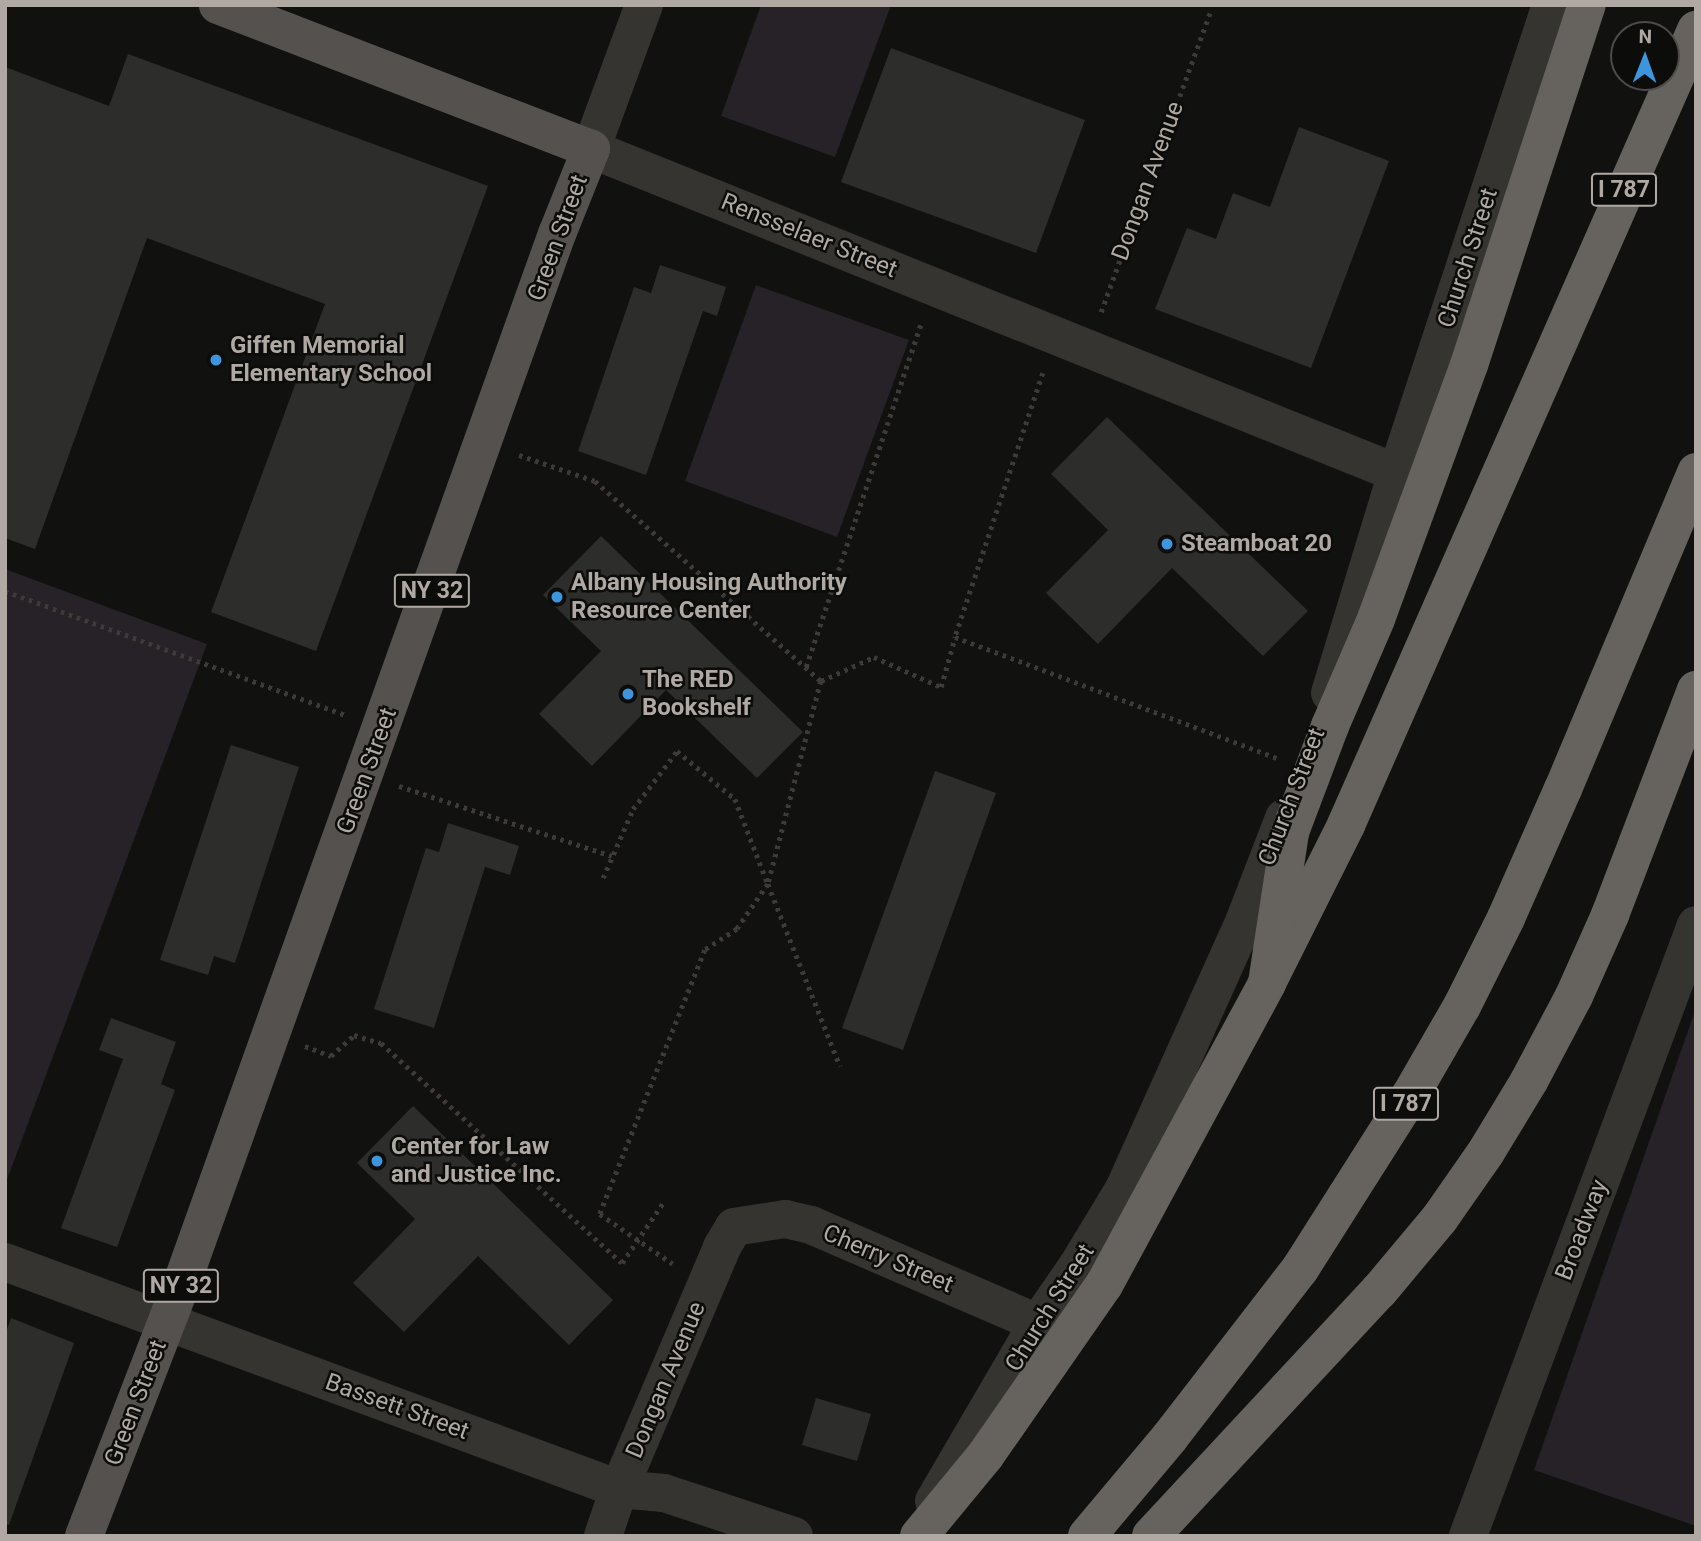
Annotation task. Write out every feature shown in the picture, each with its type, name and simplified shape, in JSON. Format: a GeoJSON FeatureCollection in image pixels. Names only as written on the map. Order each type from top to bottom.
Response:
{"type":"FeatureCollection","features":[{"type":"Feature","properties":{"kind":"highway"},"geometry":{"type":"LineString","coordinates":[[1267,983],[1290,832],[1330,726],[1376,619],[1469,365],[1587,5]]}},
{"type":"Feature","properties":{"kind":"highway","name":"I 787"},"geometry":{"type":"LineString","coordinates":[[919,1536],[985,1456],[1104,1285],[1267,983],[1346,825],[1696,30]]}},
{"type":"Feature","properties":{"kind":"highway","name":"I 787"},"geometry":{"type":"LineString","coordinates":[[1087,1536],[1210,1387],[1300,1269],[1410,1096],[1456,1018],[1506,918],[1558,801],[1696,472]]}},
{"type":"Feature","properties":{"kind":"highway"},"geometry":{"type":"LineString","coordinates":[[1151,1536],[1378,1291],[1440,1218],[1486,1152],[1529,1081],[1574,996],[1610,915],[1696,690]]}},
{"type":"Feature","properties":{"kind":"main road","name":"Rensselaer Street"},"geometry":{"type":"LineString","coordinates":[[218,5],[591,149]]}},
{"type":"Feature","properties":{"kind":"main road","name":"Green Street"},"geometry":{"type":"LineString","coordinates":[[84,1536],[168,1322],[485,443],[557,234],[591,149]]}},
{"type":"Feature","properties":{"kind":"street","name":"Green Street"},"geometry":{"type":"LineString","coordinates":[[591,149],[644,5]]}},
{"type":"Feature","properties":{"kind":"street","name":"Church Street"},"geometry":{"type":"LineString","coordinates":[[914,1536],[1038,1323],[1124,1189],[1242,927],[1300,768],[1321,722],[1397,473],[1552,5]]}},
{"type":"Feature","properties":{"kind":"street","name":"Rensselaer Street"},"geometry":{"type":"LineString","coordinates":[[591,149],[1397,473]]}},
{"type":"Feature","properties":{"kind":"street","name":"Broadway"},"geometry":{"type":"LineString","coordinates":[[1468,1536],[1696,925]]}},
{"type":"Feature","properties":{"kind":"street","name":"Cherry Street"},"geometry":{"type":"LineString","coordinates":[[734,1227],[785,1219],[811,1225],[1038,1323]]}},
{"type":"Feature","properties":{"kind":"street","name":"Dongan Avenue"},"geometry":{"type":"LineString","coordinates":[[603,1536],[620,1489],[706,1286],[734,1227]]}},
{"type":"Feature","properties":{"kind":"street","name":"Bassett Street"},"geometry":{"type":"LineString","coordinates":[[5,1262],[620,1489],[664,1493],[794,1536]]}},
{"type":"Feature","properties":{"kind":"path","name":"Dongan Avenue"},"geometry":{"type":"LineString","coordinates":[[821,681],[874,657],[941,687],[955,637],[1071,342],[1210,13]]}},
{"type":"Feature","properties":{"kind":"path"},"geometry":{"type":"LineString","coordinates":[[806,667],[933,286]]}},
{"type":"Feature","properties":{"kind":"path"},"geometry":{"type":"LineString","coordinates":[[485,443],[594,481],[821,681],[768,884],[737,929],[705,950],[600,1214],[706,1286]]}},
{"type":"Feature","properties":{"kind":"path"},"geometry":{"type":"LineString","coordinates":[[5,591],[382,728]]}},
{"type":"Feature","properties":{"kind":"path"},"geometry":{"type":"LineString","coordinates":[[955,637],[1300,768]]}},
{"type":"Feature","properties":{"kind":"path"},"geometry":{"type":"LineString","coordinates":[[603,878],[633,809],[677,751],[735,799],[840,1066]]}},
{"type":"Feature","properties":{"kind":"path"},"geometry":{"type":"LineString","coordinates":[[365,775],[612,856]]}},
{"type":"Feature","properties":{"kind":"path"},"geometry":{"type":"LineString","coordinates":[[272,1034],[331,1056],[354,1035],[380,1043],[622,1263],[663,1203]]}},
{"type":"Feature","properties":{"kind":"shaded area"},"geometry":{"type":"Polygon","coordinates":[[[761,5],[891,5],[835,157],[721,116],[761,5]]]}},
{"type":"Feature","properties":{"kind":"shaded area"},"geometry":{"type":"Polygon","coordinates":[[[756,285],[909,340],[837,537],[685,481],[756,285]]]}},
{"type":"Feature","properties":{"kind":"shaded area"},"geometry":{"type":"Polygon","coordinates":[[[5,569],[207,644],[5,1185],[5,569]]]}},
{"type":"Feature","properties":{"kind":"shaded area"},"geometry":{"type":"Polygon","coordinates":[[[1696,1008],[1696,1526],[1534,1470],[1696,1008]]]}},
{"type":"Feature","properties":{"kind":"building"},"geometry":{"type":"Polygon","coordinates":[[[891,48],[1085,120],[1036,253],[841,182],[891,48]]]}},
{"type":"Feature","properties":{"kind":"building","name":"Giffen Memorial Elementary School"},"geometry":{"type":"Polygon","coordinates":[[[128,54],[488,186],[316,651],[211,612],[325,304],[147,238],[35,549],[5,538],[5,67],[109,106],[128,54]]]}},
{"type":"Feature","properties":{"kind":"building"},"geometry":{"type":"Polygon","coordinates":[[[1299,127],[1389,161],[1311,368],[1155,309],[1187,228],[1216,239],[1233,193],[1270,207],[1299,127]]]}},
{"type":"Feature","properties":{"kind":"building"},"geometry":{"type":"Polygon","coordinates":[[[660,265],[726,287],[717,316],[703,311],[646,475],[578,451],[634,287],[651,293],[660,265]]]}},
{"type":"Feature","properties":{"kind":"building","name":"Steamboat 20"},"geometry":{"type":"Polygon","coordinates":[[[1107,417],[1308,611],[1263,656],[1172,568],[1098,644],[1046,593],[1108,530],[1051,474],[1107,417]]]}},
{"type":"Feature","properties":{"kind":"building"},"geometry":{"type":"Polygon","coordinates":[[[601,536],[803,732],[757,778],[666,690],[592,766],[539,714],[601,651],[543,595],[601,536]]]}},
{"type":"Feature","properties":{"kind":"building"},"geometry":{"type":"Polygon","coordinates":[[[231,745],[299,767],[235,963],[214,956],[208,975],[160,960],[231,745]]]}},
{"type":"Feature","properties":{"kind":"building"},"geometry":{"type":"Polygon","coordinates":[[[935,771],[996,793],[903,1050],[842,1028],[935,771]]]}},
{"type":"Feature","properties":{"kind":"building"},"geometry":{"type":"Polygon","coordinates":[[[448,823],[519,846],[510,875],[485,867],[434,1028],[374,1009],[426,848],[439,852],[448,823]]]}},
{"type":"Feature","properties":{"kind":"building"},"geometry":{"type":"Polygon","coordinates":[[[111,1018],[176,1042],[161,1084],[175,1090],[117,1247],[61,1228],[123,1059],[99,1050],[111,1018]]]}},
{"type":"Feature","properties":{"kind":"building"},"geometry":{"type":"Polygon","coordinates":[[[413,1106],[613,1300],[569,1345],[478,1256],[404,1332],[353,1283],[415,1219],[357,1163],[413,1106]]]}},
{"type":"Feature","properties":{"kind":"building"},"geometry":{"type":"Polygon","coordinates":[[[11,1318],[74,1343],[9,1525],[5,1524],[5,1335],[11,1318]]]}},
{"type":"Feature","properties":{"kind":"building"},"geometry":{"type":"Polygon","coordinates":[[[816,1398],[871,1414],[857,1461],[802,1445],[816,1398]]]}},
{"type":"Feature","properties":{"kind":"place","name":"Giffen Memorial Elementary School"},"geometry":{"type":"Point","coordinates":[216,360]}},
{"type":"Feature","properties":{"kind":"place","name":"Steamboat 20"},"geometry":{"type":"Point","coordinates":[1167,544]}},
{"type":"Feature","properties":{"kind":"place","name":"Albany Housing Authority Resource Center"},"geometry":{"type":"Point","coordinates":[557,597]}},
{"type":"Feature","properties":{"kind":"place","name":"The RED Bookshelf"},"geometry":{"type":"Point","coordinates":[628,694]}},
{"type":"Feature","properties":{"kind":"place","name":"Center for Law and Justice Inc."},"geometry":{"type":"Point","coordinates":[377,1161]}}]}
